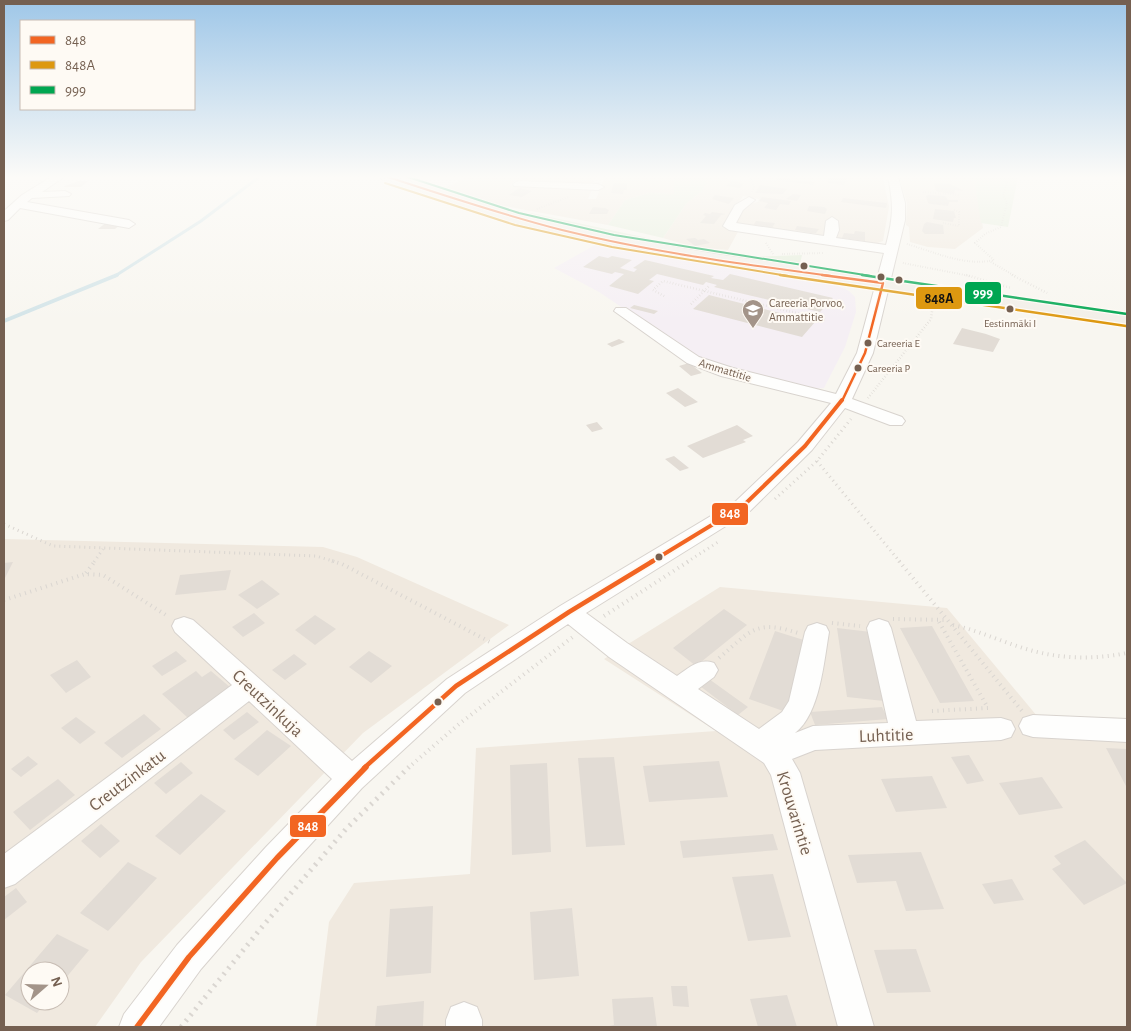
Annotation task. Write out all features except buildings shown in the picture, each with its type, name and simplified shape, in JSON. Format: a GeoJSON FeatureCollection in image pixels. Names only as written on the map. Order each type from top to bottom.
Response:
{"type":"FeatureCollection","features":[{"type":"Feature","properties":{"kind":"main road"},"geometry":{"type":"LineString","coordinates":[[543,225],[588,236],[716,259],[1127,320]]}},
{"type":"Feature","properties":{"kind":"street"},"geometry":{"type":"LineString","coordinates":[[729,225],[829,247],[892,250]]}},
{"type":"Feature","properties":{"kind":"street"},"geometry":{"type":"LineString","coordinates":[[829,247],[832,225]]}},
{"type":"Feature","properties":{"kind":"street"},"geometry":{"type":"LineString","coordinates":[[137,1027],[189,957],[277,858],[352,779],[456,686],[509,652],[578,619],[743,506],[851,404],[898,225]]}},
{"type":"Feature","properties":{"kind":"street","name":"Ammattitie"},"geometry":{"type":"LineString","coordinates":[[621,311],[693,360],[727,372],[851,404],[896,421]]}},
{"type":"Feature","properties":{"kind":"street","name":"Krouvarintie"},"geometry":{"type":"LineString","coordinates":[[578,619],[677,690],[767,749],[785,773],[856,1027]]}},
{"type":"Feature","properties":{"kind":"street","name":"Creutzinkuja"},"geometry":{"type":"LineString","coordinates":[[184,626],[352,779]]}},
{"type":"Feature","properties":{"kind":"street"},"geometry":{"type":"LineString","coordinates":[[878,628],[902,723]]}},
{"type":"Feature","properties":{"kind":"street"},"geometry":{"type":"LineString","coordinates":[[767,749],[792,720],[802,702],[816,635]]}},
{"type":"Feature","properties":{"kind":"street"},"geometry":{"type":"LineString","coordinates":[[677,690],[705,670]]}},
{"type":"Feature","properties":{"kind":"street","name":"Creutzinkatu"},"geometry":{"type":"LineString","coordinates":[[4,873],[250,686]]}},
{"type":"Feature","properties":{"kind":"street","name":"Luhtitie"},"geometry":{"type":"LineString","coordinates":[[767,749],[813,738],[902,723],[1001,730]]}},
{"type":"Feature","properties":{"kind":"street"},"geometry":{"type":"LineString","coordinates":[[1033,726],[1127,731]]}},
{"type":"Feature","properties":{"kind":"path"},"geometry":{"type":"LineString","coordinates":[[954,225],[964,228]]}},
{"type":"Feature","properties":{"kind":"path"},"geometry":{"type":"LineString","coordinates":[[991,262],[994,260],[975,243],[985,234],[1001,225]]}},
{"type":"Feature","properties":{"kind":"path"},"geometry":{"type":"LineString","coordinates":[[904,243],[978,262],[991,262],[1052,297],[1043,295]]}},
{"type":"Feature","properties":{"kind":"path"},"geometry":{"type":"LineString","coordinates":[[766,255],[829,247]]}},
{"type":"Feature","properties":{"kind":"path"},"geometry":{"type":"LineString","coordinates":[[903,263],[965,274],[1018,290]]}},
{"type":"Feature","properties":{"kind":"path"},"geometry":{"type":"LineString","coordinates":[[664,296],[653,290],[664,281],[826,320]]}},
{"type":"Feature","properties":{"kind":"path"},"geometry":{"type":"LineString","coordinates":[[691,304],[710,285]]}},
{"type":"Feature","properties":{"kind":"path"},"geometry":{"type":"LineString","coordinates":[[770,503],[817,461],[851,404],[914,342],[931,318],[934,299]]}},
{"type":"Feature","properties":{"kind":"path"},"geometry":{"type":"LineString","coordinates":[[817,461],[1033,726]]}},
{"type":"Feature","properties":{"kind":"path"},"geometry":{"type":"LineString","coordinates":[[4,524],[53,546],[316,556],[342,564],[509,652]]}},
{"type":"Feature","properties":{"kind":"path"},"geometry":{"type":"LineString","coordinates":[[181,1027],[268,919],[346,829],[391,782],[578,619],[670,575],[725,537]]}},
{"type":"Feature","properties":{"kind":"path"},"geometry":{"type":"LineString","coordinates":[[85,574],[103,548]]}},
{"type":"Feature","properties":{"kind":"path"},"geometry":{"type":"LineString","coordinates":[[4,600],[85,574],[104,575],[184,626]]}},
{"type":"Feature","properties":{"kind":"path"},"geometry":{"type":"LineString","coordinates":[[902,723],[988,708],[938,620]]}},
{"type":"Feature","properties":{"kind":"path"},"geometry":{"type":"LineString","coordinates":[[705,670],[746,636],[760,629],[774,625],[816,635]]}},
{"type":"Feature","properties":{"kind":"path"},"geometry":{"type":"LineString","coordinates":[[952,625],[965,627],[1012,645],[1048,655],[1106,658],[1127,652]]}},
{"type":"Feature","properties":{"kind":"shaded area"},"geometry":{"type":"Polygon","coordinates":[[[672,225],[724,225],[723,227],[739,230],[728,250],[694,247],[663,238],[672,225]]]}},
{"type":"Feature","properties":{"kind":"shaded area"},"geometry":{"type":"Polygon","coordinates":[[[734,225],[886,225],[883,241],[872,245],[734,225]]]}},
{"type":"Feature","properties":{"kind":"shaded area"},"geometry":{"type":"Polygon","coordinates":[[[906,225],[982,225],[983,228],[955,249],[928,247],[910,242],[909,227],[906,225]]]}},
{"type":"Feature","properties":{"kind":"shaded area","name":"Careeria Porvoo, Ammattitie"},"geometry":{"type":"Polygon","coordinates":[[[595,245],[838,286],[849,291],[855,297],[856,312],[845,347],[824,388],[803,389],[699,359],[599,292],[554,268],[595,245]]]}},
{"type":"Feature","properties":{"kind":"shaded area"},"geometry":{"type":"Polygon","coordinates":[[[4,539],[323,547],[357,557],[509,625],[363,733],[141,962],[95,1027],[4,1027],[4,539]]]}},
{"type":"Feature","properties":{"kind":"shaded area"},"geometry":{"type":"Polygon","coordinates":[[[720,587],[947,608],[1042,722],[1127,725],[1127,1027],[316,1027],[329,922],[354,883],[470,874],[476,748],[716,731],[604,659],[720,587]]]}},
{"type":"Feature","properties":{"kind":"green space"},"geometry":{"type":"Polygon","coordinates":[[[564,225],[588,225],[687,249],[746,257],[802,255],[800,264],[796,264],[639,243],[564,225]]]}},
{"type":"Feature","properties":{"kind":"green space"},"geometry":{"type":"Polygon","coordinates":[[[608,225],[672,225],[663,238],[608,225]]]}},
{"type":"Feature","properties":{"kind":"waterway"},"geometry":{"type":"LineString","coordinates":[[116,275],[195,225]]}},
{"type":"Feature","properties":{"kind":"waterway"},"geometry":{"type":"LineString","coordinates":[[4,321],[116,275]]}},
{"type":"Feature","properties":{"kind":"transit line","name":"848A"},"geometry":{"type":"LineString","coordinates":[[515,225],[612,247],[715,265],[1126,326]]}},
{"type":"Feature","properties":{"kind":"transit line","name":"848"},"geometry":{"type":"LineString","coordinates":[[137,1027],[189,957],[277,858],[352,779],[456,686],[569,612],[743,506],[805,446],[842,401],[865,353],[883,283],[698,257],[624,244],[544,225]]}},
{"type":"Feature","properties":{"kind":"transit line","name":"999"},"geometry":{"type":"LineString","coordinates":[[571,225],[614,235],[717,253],[1127,314]]}},
{"type":"Feature","properties":{"kind":"place","name":"Eestinmäki I"},"geometry":{"type":"Point","coordinates":[1010,309]}},
{"type":"Feature","properties":{"kind":"place","name":"Careeria Porvoo, Ammattitie"},"geometry":{"type":"Point","coordinates":[753,329]}},
{"type":"Feature","properties":{"kind":"place","name":"Careeria E"},"geometry":{"type":"Point","coordinates":[868,343]}},
{"type":"Feature","properties":{"kind":"place","name":"Careeria P"},"geometry":{"type":"Point","coordinates":[858,368]}}]}
